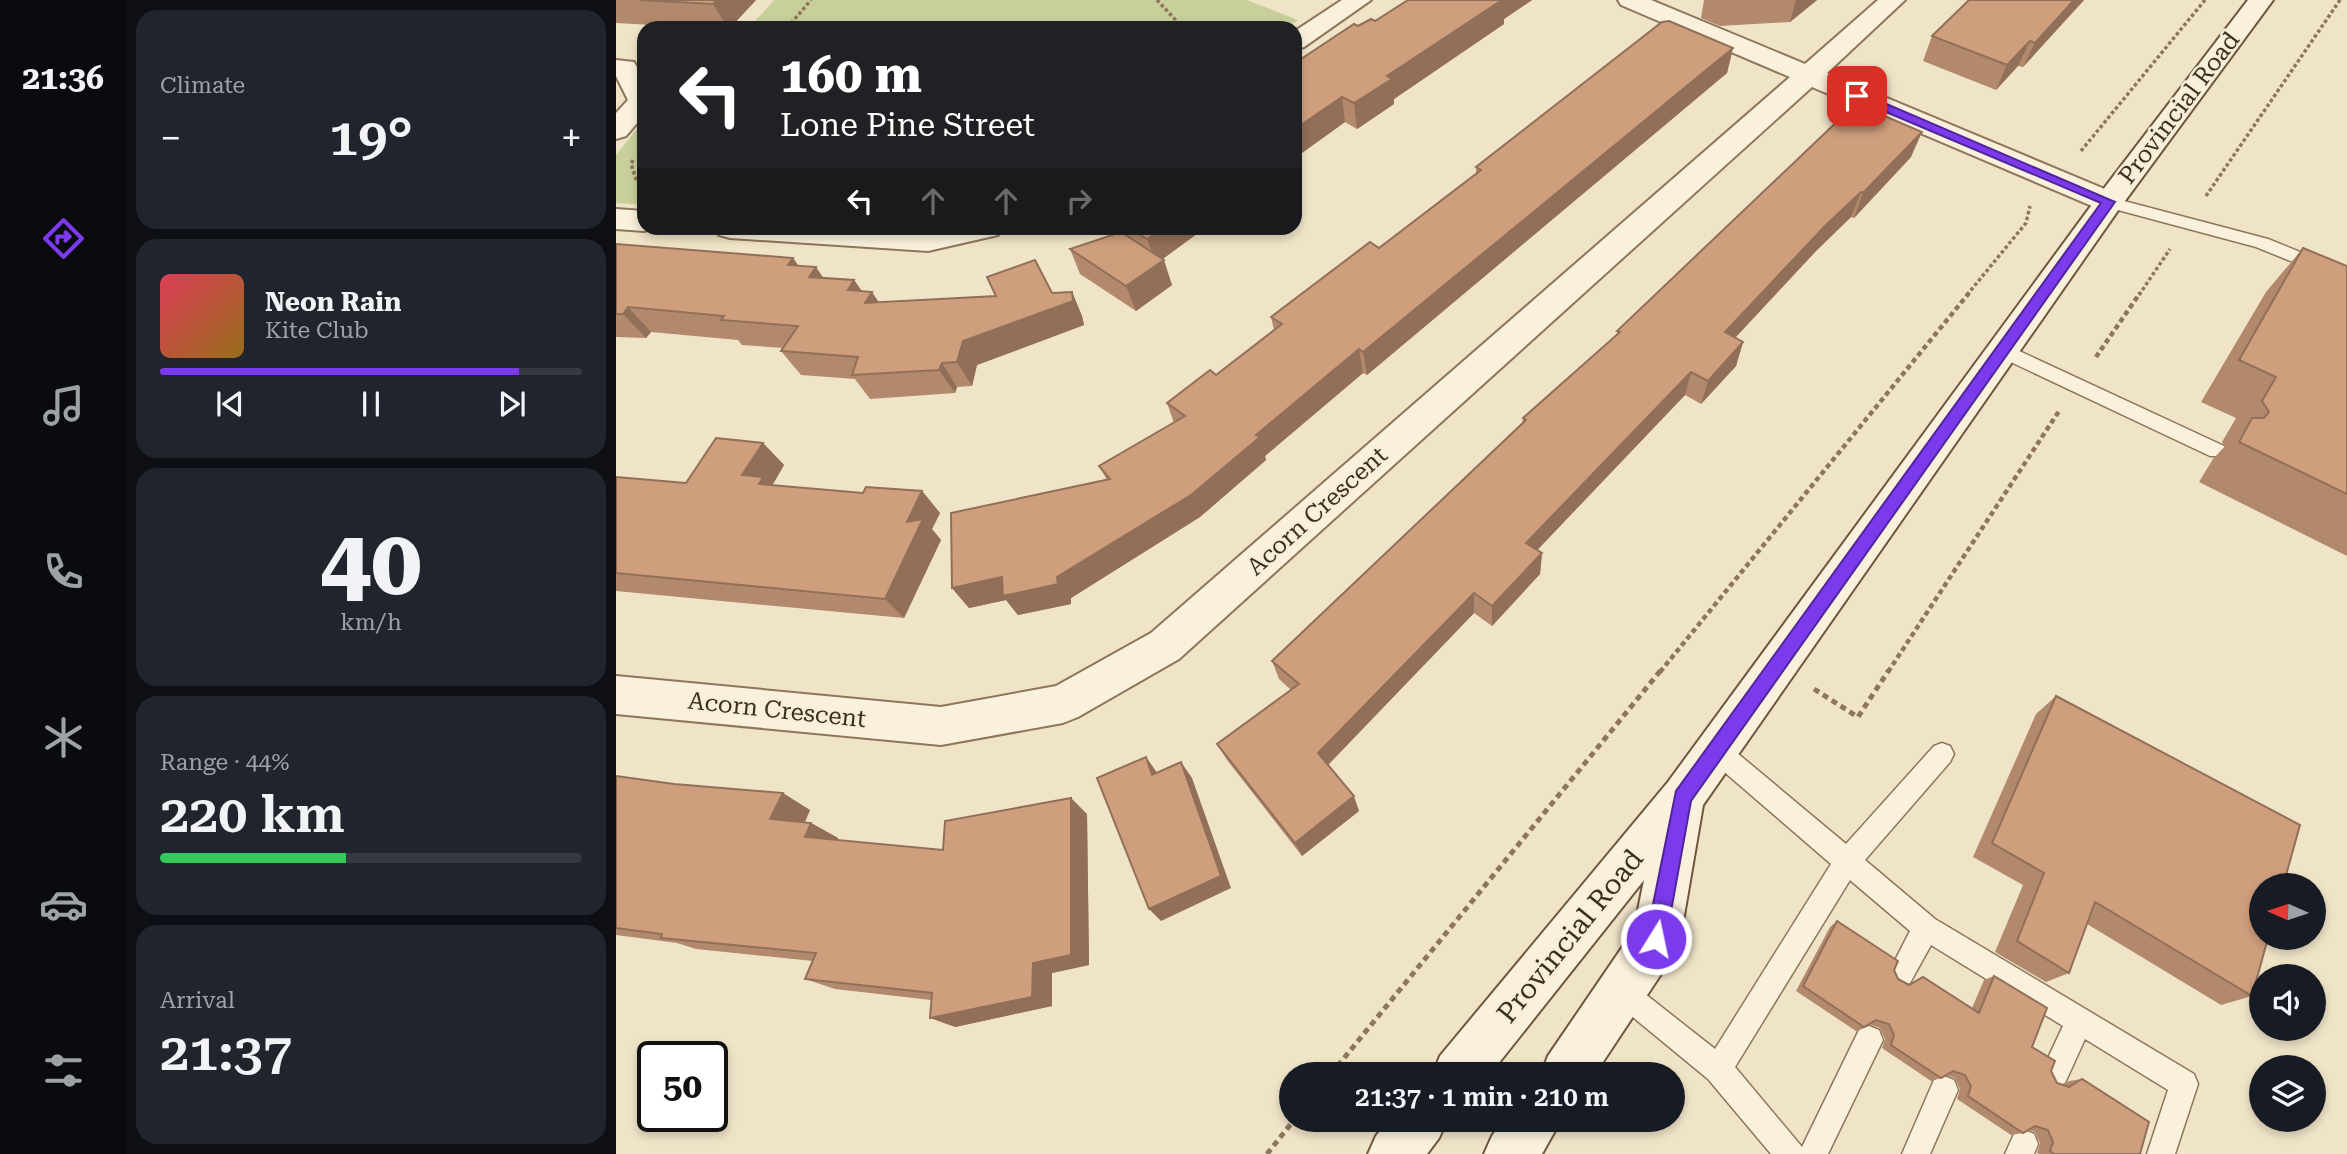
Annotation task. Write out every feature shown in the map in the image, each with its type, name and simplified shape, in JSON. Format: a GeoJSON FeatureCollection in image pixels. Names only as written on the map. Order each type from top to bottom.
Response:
{"type":"FeatureCollection","features":[{"type":"Feature","properties":{"kind":"street"},"geometry":{"type":"LineString","coordinates":[[1302,37],[1359,0]]}},
{"type":"Feature","properties":{"kind":"street"},"geometry":{"type":"LineString","coordinates":[[1630,0],[2109,202]]}},
{"type":"Feature","properties":{"kind":"street","name":"Acorn Crescent"},"geometry":{"type":"LineString","coordinates":[[616,695],[941,726],[1063,704],[1164,646],[1893,0]]}},
{"type":"Feature","properties":{"kind":"street","name":"Provincial Road"},"geometry":{"type":"LineString","coordinates":[[1468,1062],[1683,797],[2109,202],[2261,0]]}},
{"type":"Feature","properties":{"kind":"street"},"geometry":{"type":"LineString","coordinates":[[616,68],[625,68],[637,91]]}},
{"type":"Feature","properties":{"kind":"street"},"geometry":{"type":"LineString","coordinates":[[616,130],[637,107]]}},
{"type":"Feature","properties":{"kind":"street"},"geometry":{"type":"LineString","coordinates":[[616,219],[637,220]]}},
{"type":"Feature","properties":{"kind":"street"},"geometry":{"type":"LineString","coordinates":[[837,235],[928,241],[956,235]]}},
{"type":"Feature","properties":{"kind":"street","name":"Provincial Road"},"geometry":{"type":"LineString","coordinates":[[1574,1062],[1656,939],[1683,797]]}},
{"type":"Feature","properties":{"kind":"street"},"geometry":{"type":"LineString","coordinates":[[1394,1154],[1411,1132]]}},
{"type":"Feature","properties":{"kind":"street"},"geometry":{"type":"LineString","coordinates":[[1510,1154],[1528,1132]]}},
{"type":"Feature","properties":{"kind":"street"},"geometry":{"type":"LineString","coordinates":[[1533,1154],[1536,1132]]}},
{"type":"Feature","properties":{"kind":"lane"},"geometry":{"type":"LineString","coordinates":[[2109,202],[2262,243],[2347,278]]}},
{"type":"Feature","properties":{"kind":"lane"},"geometry":{"type":"LineString","coordinates":[[2002,350],[2217,451]]}},
{"type":"Feature","properties":{"kind":"lane"},"geometry":{"type":"LineString","coordinates":[[1716,750],[1926,928],[2184,1084],[2161,1154]]}},
{"type":"Feature","properties":{"kind":"lane"},"geometry":{"type":"LineString","coordinates":[[1718,1069],[1847,861],[1942,754]]}},
{"type":"Feature","properties":{"kind":"lane"},"geometry":{"type":"LineString","coordinates":[[1901,974],[1926,928]]}},
{"type":"Feature","properties":{"kind":"lane"},"geometry":{"type":"LineString","coordinates":[[1621,991],[1718,1069],[1790,1154]]}},
{"type":"Feature","properties":{"kind":"lane"},"geometry":{"type":"LineString","coordinates":[[2055,1073],[2079,1021]]}},
{"type":"Feature","properties":{"kind":"lane"},"geometry":{"type":"LineString","coordinates":[[1813,1154],[1869,1040]]}},
{"type":"Feature","properties":{"kind":"lane"},"geometry":{"type":"LineString","coordinates":[[1916,1154],[1944,1090]]}},
{"type":"Feature","properties":{"kind":"path"},"geometry":{"type":"LineString","coordinates":[[794,21],[811,0]]}},
{"type":"Feature","properties":{"kind":"path"},"geometry":{"type":"LineString","coordinates":[[1157,0],[1176,21]]}},
{"type":"Feature","properties":{"kind":"path"},"geometry":{"type":"LineString","coordinates":[[2071,155],[2080,152],[2205,0]]}},
{"type":"Feature","properties":{"kind":"path"},"geometry":{"type":"LineString","coordinates":[[1341,1062],[2026,223],[2031,203]]}},
{"type":"Feature","properties":{"kind":"path"},"geometry":{"type":"LineString","coordinates":[[1266,1154],[1284,1132]]}},
{"type":"Feature","properties":{"kind":"green space"},"geometry":{"type":"Polygon","coordinates":[[[774,0],[1247,0],[1298,20],[1296,21],[755,21],[774,0]]]}},
{"type":"Feature","properties":{"kind":"green space"},"geometry":{"type":"Polygon","coordinates":[[[637,129],[637,204],[616,203],[616,155],[637,129]]]}},
{"type":"Feature","properties":{"kind":"building"},"geometry":{"type":"Polygon","coordinates":[[[640,0],[717,0],[713,4],[640,0]]]}},
{"type":"Feature","properties":{"kind":"building"},"geometry":{"type":"Polygon","coordinates":[[[1408,0],[1502,0],[1387,76],[1392,79],[1354,103],[1342,97],[1302,124],[1302,58],[1354,24],[1358,26],[1371,19],[1375,21],[1408,0]]]}},
{"type":"Feature","properties":{"kind":"building"},"geometry":{"type":"Polygon","coordinates":[[[1969,0],[2074,0],[2035,43],[2030,41],[2007,65],[1932,36],[1969,0]]]}},
{"type":"Feature","properties":{"kind":"building"},"geometry":{"type":"Polygon","coordinates":[[[1669,21],[1733,48],[1363,352],[1359,349],[1256,435],[1260,437],[1191,495],[1057,577],[1058,584],[1003,596],[1002,577],[952,588],[951,513],[1110,479],[1099,466],[1185,416],[1167,403],[1210,370],[1216,375],[1282,324],[1271,317],[1370,242],[1379,248],[1481,170],[1476,167],[1662,22],[1669,21]]]}},
{"type":"Feature","properties":{"kind":"building"},"geometry":{"type":"Polygon","coordinates":[[[1873,111],[1922,132],[1863,193],[1825,226],[1725,332],[1743,342],[1708,381],[1691,372],[1526,543],[1542,553],[1492,606],[1474,593],[1318,753],[1354,796],[1295,843],[1217,744],[1299,684],[1272,661],[1526,420],[1523,418],[1620,332],[1617,331],[1844,115],[1861,123],[1873,111]]]}},
{"type":"Feature","properties":{"kind":"building"},"geometry":{"type":"Polygon","coordinates":[[[1112,235],[1126,235],[1164,260],[1126,286],[1070,249],[1112,235]]]}},
{"type":"Feature","properties":{"kind":"building"},"geometry":{"type":"Polygon","coordinates":[[[616,244],[793,258],[788,265],[816,267],[809,277],[854,280],[848,290],[872,292],[865,303],[996,296],[987,277],[1035,260],[1052,293],[1072,292],[1073,301],[963,341],[957,362],[942,363],[939,370],[852,375],[858,357],[781,351],[798,326],[721,320],[724,316],[628,307],[623,314],[616,314],[616,244]]]}},
{"type":"Feature","properties":{"kind":"building"},"geometry":{"type":"Polygon","coordinates":[[[2303,248],[2347,266],[2347,494],[2239,442],[2252,418],[2264,418],[2269,412],[2262,401],[2276,377],[2239,360],[2303,248]]]}},
{"type":"Feature","properties":{"kind":"building"},"geometry":{"type":"Polygon","coordinates":[[[716,438],[763,443],[742,475],[763,477],[759,484],[863,493],[866,487],[922,491],[907,522],[923,519],[885,599],[616,573],[616,477],[686,483],[716,438]]]}},
{"type":"Feature","properties":{"kind":"building"},"geometry":{"type":"Polygon","coordinates":[[[2056,696],[2300,825],[2287,873],[2249,873],[2249,950],[2265,950],[2261,964],[2249,964],[2249,994],[2095,902],[2069,973],[2017,941],[2044,873],[1992,843],[2056,696]]]}},
{"type":"Feature","properties":{"kind":"building"},"geometry":{"type":"Polygon","coordinates":[[[1146,757],[1152,775],[1181,762],[1221,876],[1149,909],[1097,778],[1146,757]]]}},
{"type":"Feature","properties":{"kind":"building"},"geometry":{"type":"Polygon","coordinates":[[[616,776],[783,793],[770,819],[811,823],[805,837],[943,850],[945,821],[1071,798],[1071,955],[1033,963],[1032,997],[930,1018],[932,993],[805,979],[816,953],[661,938],[662,934],[616,928],[616,776]]]}},
{"type":"Feature","properties":{"kind":"building"},"geometry":{"type":"Polygon","coordinates":[[[1837,921],[1898,961],[1894,970],[1898,979],[1909,985],[1923,977],[1979,1013],[1994,976],[2047,1008],[2032,1047],[2055,1061],[2051,1071],[2057,1083],[2069,1087],[2082,1079],[2149,1122],[2140,1154],[2054,1154],[2050,1151],[2053,1142],[2048,1130],[2035,1126],[2023,1133],[1968,1096],[1971,1086],[1965,1075],[1953,1071],[1941,1078],[1891,1045],[1894,1035],[1889,1024],[1876,1020],[1864,1027],[1803,986],[1837,921]]]}},
{"type":"Feature","properties":{"kind":"route"},"geometry":{"type":"LineString","coordinates":[[1656,939],[1683,797],[2109,202],[1857,96]]}}]}
